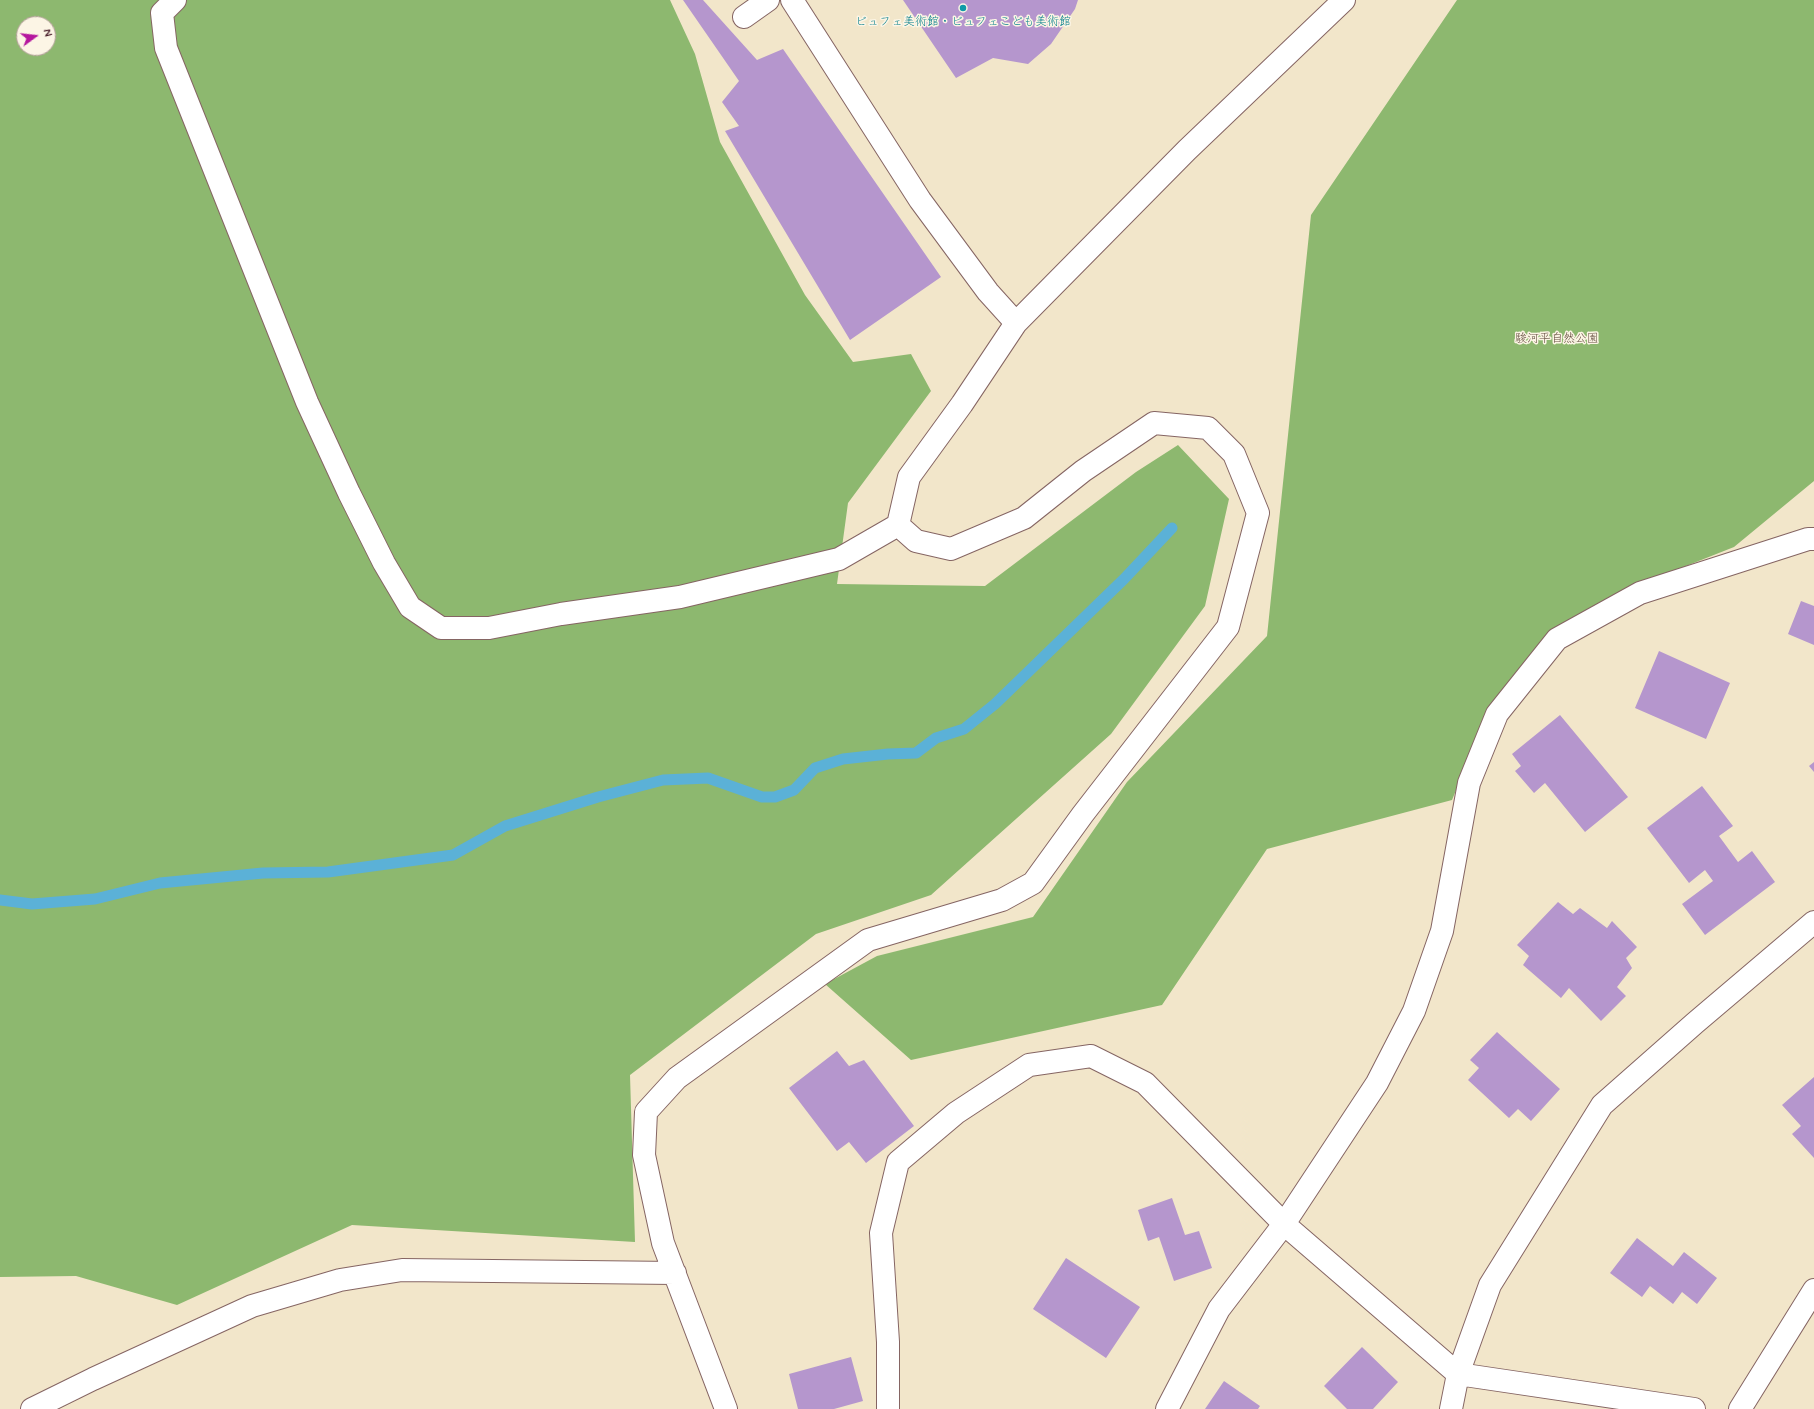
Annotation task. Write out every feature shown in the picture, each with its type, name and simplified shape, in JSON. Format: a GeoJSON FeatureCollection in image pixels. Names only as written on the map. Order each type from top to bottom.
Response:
{"type":"FeatureCollection","features":[{"type":"Feature","properties":{"kind":"street"},"geometry":{"type":"LineString","coordinates":[[175,0],[162,13],[166,48],[307,402],[380,556],[410,607],[441,628],[489,628],[561,614],[680,597],[839,559],[898,525],[909,477],[962,404],[1016,323],[1187,150],[1344,0]]}},
{"type":"Feature","properties":{"kind":"street"},"geometry":{"type":"LineString","coordinates":[[744,17],[768,0]]}},
{"type":"Feature","properties":{"kind":"street"},"geometry":{"type":"LineString","coordinates":[[792,0],[920,200],[988,292],[1016,323]]}},
{"type":"Feature","properties":{"kind":"street"},"geometry":{"type":"LineString","coordinates":[[726,1409],[663,1243],[644,1155],[646,1112],[677,1078],[868,940],[1002,900],[1033,883],[1083,814],[1228,627],[1258,513],[1234,454],[1208,428],[1154,423],[1083,471],[1024,518],[951,549],[916,541],[898,525]]}},
{"type":"Feature","properties":{"kind":"street"},"geometry":{"type":"LineString","coordinates":[[1167,1409],[1219,1308],[1284,1224],[1377,1083],[1414,1011],[1442,931],[1469,783],[1497,714],[1557,639],[1640,592],[1808,539],[1814,539]]}},
{"type":"Feature","properties":{"kind":"street"},"geometry":{"type":"LineString","coordinates":[[1451,1409],[1458,1374],[1490,1285],[1602,1105],[1695,1022],[1814,922]]}},
{"type":"Feature","properties":{"kind":"street"},"geometry":{"type":"LineString","coordinates":[[888,1409],[888,1342],[881,1233],[898,1162],[956,1113],[1029,1065],[1091,1056],[1144,1083],[1284,1224],[1458,1374],[1694,1409]]}},
{"type":"Feature","properties":{"kind":"street"},"geometry":{"type":"LineString","coordinates":[[32,1409],[93,1379],[252,1306],[340,1280],[402,1270],[675,1273]]}},
{"type":"Feature","properties":{"kind":"street"},"geometry":{"type":"LineString","coordinates":[[1740,1409],[1814,1290]]}},
{"type":"Feature","properties":{"kind":"green space"},"geometry":{"type":"Polygon","coordinates":[[[0,0],[670,0],[695,54],[720,142],[805,295],[853,362],[911,354],[931,391],[848,503],[837,584],[985,586],[1136,472],[1178,445],[1229,499],[1205,606],[1111,734],[931,895],[816,934],[630,1075],[635,1242],[352,1225],[177,1305],[76,1276],[0,1277],[0,0]]]}},
{"type":"Feature","properties":{"kind":"green space","name":"駿河平自然公園"},"geometry":{"type":"Polygon","coordinates":[[[1457,0],[1814,0],[1814,481],[1734,547],[1628,589],[1489,710],[1452,800],[1267,849],[1162,1005],[911,1060],[825,984],[877,956],[1033,917],[1127,782],[1267,636],[1311,215],[1457,0]]]}},
{"type":"Feature","properties":{"kind":"building"},"geometry":{"type":"Polygon","coordinates":[[[683,0],[703,0],[757,60],[783,49],[941,277],[850,340],[725,131],[739,126],[722,102],[739,81],[683,0]]]}},
{"type":"Feature","properties":{"kind":"building"},"geometry":{"type":"Polygon","coordinates":[[[903,0],[1078,0],[1075,9],[1051,44],[1028,64],[993,58],[956,78],[903,0]]]}},
{"type":"Feature","properties":{"kind":"building"},"geometry":{"type":"Polygon","coordinates":[[[1801,601],[1814,606],[1814,645],[1788,634],[1801,601]]]}},
{"type":"Feature","properties":{"kind":"building"},"geometry":{"type":"Polygon","coordinates":[[[1659,651],[1730,683],[1706,739],[1635,708],[1659,651]]]}},
{"type":"Feature","properties":{"kind":"building"},"geometry":{"type":"Polygon","coordinates":[[[1560,715],[1628,797],[1585,832],[1545,783],[1534,793],[1515,771],[1521,766],[1512,754],[1560,715]]]}},
{"type":"Feature","properties":{"kind":"building"},"geometry":{"type":"Polygon","coordinates":[[[1814,762],[1814,772],[1809,766],[1814,762]]]}},
{"type":"Feature","properties":{"kind":"building"},"geometry":{"type":"Polygon","coordinates":[[[1702,786],[1733,826],[1719,836],[1738,862],[1752,851],[1775,882],[1705,935],[1682,904],[1713,881],[1705,870],[1689,883],[1647,828],[1702,786]]]}},
{"type":"Feature","properties":{"kind":"building"},"geometry":{"type":"Polygon","coordinates":[[[1558,902],[1573,914],[1580,908],[1607,928],[1612,921],[1637,947],[1626,958],[1632,968],[1617,987],[1626,996],[1601,1021],[1569,988],[1561,998],[1523,965],[1529,956],[1517,945],[1558,902]]]}},
{"type":"Feature","properties":{"kind":"building"},"geometry":{"type":"Polygon","coordinates":[[[1497,1032],[1560,1089],[1531,1121],[1518,1109],[1509,1118],[1468,1080],[1479,1068],[1470,1060],[1497,1032]]]}},
{"type":"Feature","properties":{"kind":"building"},"geometry":{"type":"Polygon","coordinates":[[[837,1051],[849,1066],[864,1060],[914,1126],[866,1163],[849,1142],[837,1151],[789,1088],[837,1051]]]}},
{"type":"Feature","properties":{"kind":"building"},"geometry":{"type":"Polygon","coordinates":[[[1814,1077],[1814,1158],[1792,1134],[1801,1126],[1782,1105],[1814,1077]]]}},
{"type":"Feature","properties":{"kind":"building"},"geometry":{"type":"Polygon","coordinates":[[[1172,1198],[1185,1235],[1199,1231],[1212,1268],[1174,1281],[1159,1237],[1148,1241],[1138,1210],[1172,1198]]]}},
{"type":"Feature","properties":{"kind":"building"},"geometry":{"type":"Polygon","coordinates":[[[1637,1238],[1673,1266],[1684,1252],[1717,1278],[1697,1304],[1682,1292],[1673,1304],[1650,1286],[1642,1297],[1610,1273],[1637,1238]]]}},
{"type":"Feature","properties":{"kind":"building"},"geometry":{"type":"Polygon","coordinates":[[[1066,1258],[1140,1307],[1106,1358],[1033,1309],[1066,1258]]]}},
{"type":"Feature","properties":{"kind":"building"},"geometry":{"type":"Polygon","coordinates":[[[1362,1347],[1398,1382],[1373,1409],[1347,1409],[1324,1386],[1362,1347]]]}},
{"type":"Feature","properties":{"kind":"building"},"geometry":{"type":"Polygon","coordinates":[[[851,1357],[863,1401],[834,1409],[798,1409],[789,1374],[851,1357]]]}},
{"type":"Feature","properties":{"kind":"building"},"geometry":{"type":"Polygon","coordinates":[[[1224,1381],[1260,1406],[1258,1409],[1205,1409],[1224,1381]]]}},
{"type":"Feature","properties":{"kind":"waterway"},"geometry":{"type":"LineString","coordinates":[[0,900],[32,904],[95,899],[160,883],[263,873],[328,872],[453,855],[505,826],[598,797],[663,780],[708,778],[762,797],[775,797],[794,790],[815,768],[843,759],[888,754],[916,753],[936,738],[964,729],[995,704],[1124,579],[1172,528]]}},
{"type":"Feature","properties":{"kind":"place","name":"ビュフェ美術館・ビュフェこども美術館"},"geometry":{"type":"Point","coordinates":[963,8]}}]}
